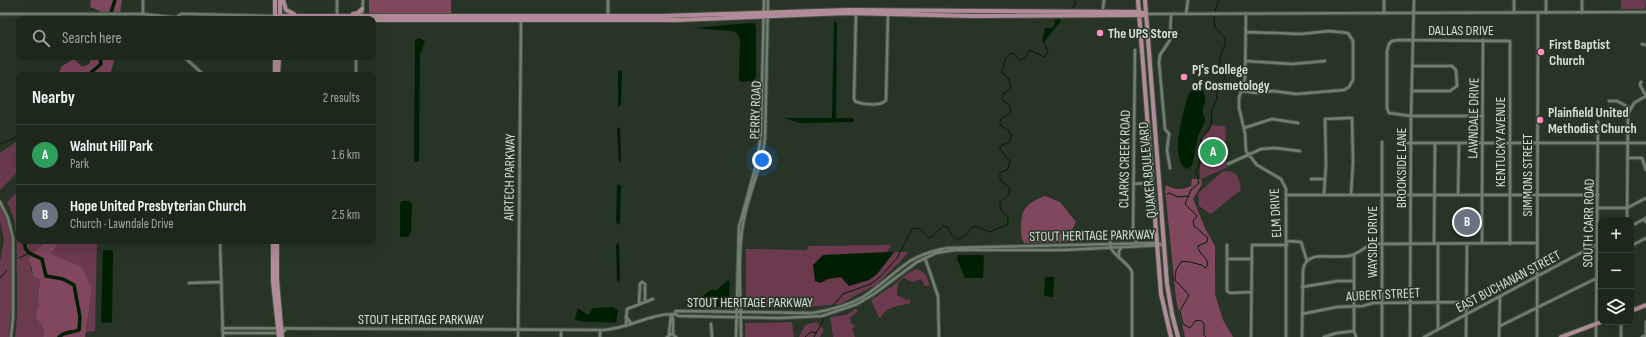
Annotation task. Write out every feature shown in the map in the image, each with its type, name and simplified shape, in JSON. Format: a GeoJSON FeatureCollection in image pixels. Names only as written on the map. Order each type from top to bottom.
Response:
{"type":"FeatureCollection","features":[{"type":"Feature","properties":{"kind":"main road"},"geometry":{"type":"LineString","coordinates":[[275,0],[277,16]]}},
{"type":"Feature","properties":{"kind":"main road"},"geometry":{"type":"LineString","coordinates":[[277,16],[280,0]]}},
{"type":"Feature","properties":{"kind":"main road"},"geometry":{"type":"LineString","coordinates":[[283,0],[287,11],[305,16],[357,14],[362,9]]}},
{"type":"Feature","properties":{"kind":"main road","name":"QUAKER BOULEVARD"},"geometry":{"type":"LineString","coordinates":[[1138,0],[1162,301],[1171,337]]}},
{"type":"Feature","properties":{"kind":"main road","name":"QUAKER BOULEVARD"},"geometry":{"type":"LineString","coordinates":[[1145,0],[1169,299],[1178,337]]}},
{"type":"Feature","properties":{"kind":"main road"},"geometry":{"type":"LineString","coordinates":[[376,18],[608,18],[678,20],[766,14],[856,12],[1146,14]]}},
{"type":"Feature","properties":{"kind":"main road"},"geometry":{"type":"LineString","coordinates":[[376,20],[521,18]]}},
{"type":"Feature","properties":{"kind":"main road"},"geometry":{"type":"LineString","coordinates":[[275,60],[275,72]]}},
{"type":"Feature","properties":{"kind":"main road"},"geometry":{"type":"LineString","coordinates":[[278,72],[279,60]]}},
{"type":"Feature","properties":{"kind":"main road"},"geometry":{"type":"LineString","coordinates":[[273,244],[273,282],[281,332]]}},
{"type":"Feature","properties":{"kind":"main road"},"geometry":{"type":"LineString","coordinates":[[277,244],[277,280],[281,332]]}},
{"type":"Feature","properties":{"kind":"main road"},"geometry":{"type":"LineString","coordinates":[[1634,309],[1646,305]]}},
{"type":"Feature","properties":{"kind":"main road"},"geometry":{"type":"LineString","coordinates":[[1561,337],[1598,323]]}},
{"type":"Feature","properties":{"kind":"street"},"geometry":{"type":"LineString","coordinates":[[143,0],[143,14]]}},
{"type":"Feature","properties":{"kind":"street"},"geometry":{"type":"LineString","coordinates":[[337,0],[337,14]]}},
{"type":"Feature","properties":{"kind":"street"},"geometry":{"type":"LineString","coordinates":[[362,16],[363,0]]}},
{"type":"Feature","properties":{"kind":"street"},"geometry":{"type":"LineString","coordinates":[[608,0],[608,18]]}},
{"type":"Feature","properties":{"kind":"street","name":"PERRY ROAD"},"geometry":{"type":"LineString","coordinates":[[741,337],[742,231],[765,138],[766,14],[764,0]]}},
{"type":"Feature","properties":{"kind":"street","name":"PERRY ROAD"},"geometry":{"type":"LineString","coordinates":[[736,337],[738,227],[758,158],[761,131],[766,14],[768,0]]}},
{"type":"Feature","properties":{"kind":"street"},"geometry":{"type":"LineString","coordinates":[[1103,8],[1104,0]]}},
{"type":"Feature","properties":{"kind":"street"},"geometry":{"type":"LineString","coordinates":[[1186,14],[1188,0]]}},
{"type":"Feature","properties":{"kind":"street"},"geometry":{"type":"LineString","coordinates":[[1384,0],[1384,13]]}},
{"type":"Feature","properties":{"kind":"street","name":"BROOKSIDE LANE"},"geometry":{"type":"LineString","coordinates":[[1410,337],[1411,116],[1414,0]]}},
{"type":"Feature","properties":{"kind":"street"},"geometry":{"type":"LineString","coordinates":[[1514,0],[1514,13]]}},
{"type":"Feature","properties":{"kind":"street"},"geometry":{"type":"LineString","coordinates":[[1546,0],[1546,13]]}},
{"type":"Feature","properties":{"kind":"street"},"geometry":{"type":"LineString","coordinates":[[1582,0],[1582,13]]}},
{"type":"Feature","properties":{"kind":"street"},"geometry":{"type":"LineString","coordinates":[[856,12],[854,100],[858,103],[877,104],[883,103],[886,100],[888,12]]}},
{"type":"Feature","properties":{"kind":"street"},"geometry":{"type":"LineString","coordinates":[[1146,14],[1646,12]]}},
{"type":"Feature","properties":{"kind":"street","name":"SIMMONS STREET"},"geometry":{"type":"LineString","coordinates":[[1537,337],[1536,243],[1538,13]]}},
{"type":"Feature","properties":{"kind":"street"},"geometry":{"type":"LineString","coordinates":[[0,14],[143,14],[158,16]]}},
{"type":"Feature","properties":{"kind":"street"},"geometry":{"type":"LineString","coordinates":[[178,16],[180,14],[234,16]]}},
{"type":"Feature","properties":{"kind":"street"},"geometry":{"type":"LineString","coordinates":[[1170,168],[1167,150],[1169,134],[1165,128],[1159,58],[1170,40],[1171,14]]}},
{"type":"Feature","properties":{"kind":"street"},"geometry":{"type":"LineString","coordinates":[[1246,14],[1244,82],[1239,108],[1248,154]]}},
{"type":"Feature","properties":{"kind":"street","name":"AIRTECH PARKWAY"},"geometry":{"type":"LineString","coordinates":[[518,337],[521,18]]}},
{"type":"Feature","properties":{"kind":"street"},"geometry":{"type":"LineString","coordinates":[[1242,91],[1256,94],[1273,91],[1300,94],[1344,90],[1349,87],[1353,81],[1353,43],[1351,35],[1345,32],[1305,34],[1246,32]]}},
{"type":"Feature","properties":{"kind":"street","name":"DALLAS DRIVE"},"geometry":{"type":"LineString","coordinates":[[1411,116],[1393,115],[1388,112],[1387,48],[1390,42],[1412,40],[1509,40]]}},
{"type":"Feature","properties":{"kind":"street","name":"LAWNDALE DRIVE"},"geometry":{"type":"LineString","coordinates":[[1482,244],[1483,40]]}},
{"type":"Feature","properties":{"kind":"street","name":"KENTUCKY AVENUE"},"geometry":{"type":"LineString","coordinates":[[1509,40],[1511,43],[1510,244]]}},
{"type":"Feature","properties":{"kind":"street"},"geometry":{"type":"LineString","coordinates":[[1642,44],[1646,45]]}},
{"type":"Feature","properties":{"kind":"street","name":"CLARKS CREEK ROAD"},"geometry":{"type":"LineString","coordinates":[[1132,234],[1135,50]]}},
{"type":"Feature","properties":{"kind":"street"},"geometry":{"type":"LineString","coordinates":[[187,60],[201,72]]}},
{"type":"Feature","properties":{"kind":"street"},"geometry":{"type":"LineString","coordinates":[[356,60],[356,72]]}},
{"type":"Feature","properties":{"kind":"street"},"geometry":{"type":"LineString","coordinates":[[1245,61],[1292,64],[1325,61]]}},
{"type":"Feature","properties":{"kind":"street"},"geometry":{"type":"LineString","coordinates":[[1412,66],[1452,66],[1456,70],[1458,80],[1456,88],[1450,90],[1412,91]]}},
{"type":"Feature","properties":{"kind":"street"},"geometry":{"type":"LineString","coordinates":[[1627,217],[1628,116],[1630,108],[1634,103],[1646,96],[1640,85],[1641,82]]}},
{"type":"Feature","properties":{"kind":"street"},"geometry":{"type":"LineString","coordinates":[[1609,101],[1618,101],[1630,108]]}},
{"type":"Feature","properties":{"kind":"street"},"geometry":{"type":"LineString","coordinates":[[1411,116],[1483,116]]}},
{"type":"Feature","properties":{"kind":"street"},"geometry":{"type":"LineString","coordinates":[[1324,195],[1326,164],[1325,119],[1352,118],[1353,162],[1351,195]]}},
{"type":"Feature","properties":{"kind":"street"},"geometry":{"type":"LineString","coordinates":[[1244,128],[1272,119],[1298,123]]}},
{"type":"Feature","properties":{"kind":"street","name":"SOUTH CARR ROAD"},"geometry":{"type":"LineString","coordinates":[[1598,122],[1598,300]]}},
{"type":"Feature","properties":{"kind":"street","name":"WAYSIDE DRIVE"},"geometry":{"type":"LineString","coordinates":[[1382,142],[1382,337]]}},
{"type":"Feature","properties":{"kind":"street"},"geometry":{"type":"LineString","coordinates":[[1398,143],[1646,143]]}},
{"type":"Feature","properties":{"kind":"street"},"geometry":{"type":"LineString","coordinates":[[1434,244],[1435,143]]}},
{"type":"Feature","properties":{"kind":"street"},"geometry":{"type":"LineString","coordinates":[[1458,195],[1459,143]]}},
{"type":"Feature","properties":{"kind":"street"},"geometry":{"type":"LineString","coordinates":[[1228,164],[1248,154],[1269,148],[1300,151]]}},
{"type":"Feature","properties":{"kind":"street","name":"ELM DRIVE"},"geometry":{"type":"LineString","coordinates":[[1248,154],[1257,165],[1281,179],[1286,186],[1286,337]]}},
{"type":"Feature","properties":{"kind":"street"},"geometry":{"type":"LineString","coordinates":[[1627,158],[1642,158],[1646,170]]}},
{"type":"Feature","properties":{"kind":"street"},"geometry":{"type":"LineString","coordinates":[[1311,179],[1324,179]]}},
{"type":"Feature","properties":{"kind":"street"},"geometry":{"type":"LineString","coordinates":[[1133,184],[1145,184]]}},
{"type":"Feature","properties":{"kind":"street"},"geometry":{"type":"LineString","coordinates":[[1287,195],[1598,195]]}},
{"type":"Feature","properties":{"kind":"street"},"geometry":{"type":"LineString","coordinates":[[1598,208],[1627,208],[1646,198]]}},
{"type":"Feature","properties":{"kind":"street"},"geometry":{"type":"LineString","coordinates":[[0,202],[8,218],[13,238],[13,317],[11,337]]}},
{"type":"Feature","properties":{"kind":"street"},"geometry":{"type":"LineString","coordinates":[[1634,224],[1645,218],[1646,222]]}},
{"type":"Feature","properties":{"kind":"street"},"geometry":{"type":"LineString","coordinates":[[1132,337],[1132,274],[1129,266],[1113,253],[1111,245],[1113,237],[1128,237],[1132,234],[1138,243]]}},
{"type":"Feature","properties":{"kind":"street"},"geometry":{"type":"LineString","coordinates":[[1634,244],[1646,238]]}},
{"type":"Feature","properties":{"kind":"street"},"geometry":{"type":"LineString","coordinates":[[1287,241],[1301,242],[1307,261]]}},
{"type":"Feature","properties":{"kind":"street","name":"STOUT HERITAGE PARKWAY"},"geometry":{"type":"LineString","coordinates":[[281,332],[518,329],[600,330],[626,326],[655,315],[672,314],[676,312],[806,314],[835,309],[864,296],[911,260],[948,248],[1111,245],[1138,243],[1157,245]]}},
{"type":"Feature","properties":{"kind":"street"},"geometry":{"type":"LineString","coordinates":[[1302,337],[1303,270],[1307,261],[1314,257],[1354,255],[1371,244],[1536,243]]}},
{"type":"Feature","properties":{"kind":"street"},"geometry":{"type":"LineString","coordinates":[[220,244],[220,282],[223,337]]}},
{"type":"Feature","properties":{"kind":"street"},"geometry":{"type":"LineString","coordinates":[[1438,244],[1438,330]]}},
{"type":"Feature","properties":{"kind":"street"},"geometry":{"type":"LineString","coordinates":[[1466,244],[1466,337]]}},
{"type":"Feature","properties":{"kind":"street","name":"EAST BUCHANAN STREET"},"geometry":{"type":"LineString","coordinates":[[1424,337],[1597,244]]}},
{"type":"Feature","properties":{"kind":"street","name":"STOUT HERITAGE PARKWAY"},"geometry":{"type":"LineString","coordinates":[[1111,245],[1164,245]]}},
{"type":"Feature","properties":{"kind":"street"},"geometry":{"type":"LineString","coordinates":[[1227,245],[1228,292],[1251,292]]}},
{"type":"Feature","properties":{"kind":"street"},"geometry":{"type":"LineString","coordinates":[[1251,337],[1252,245],[1287,245]]}},
{"type":"Feature","properties":{"kind":"street"},"geometry":{"type":"LineString","coordinates":[[1119,258],[1119,251],[1122,246]]}},
{"type":"Feature","properties":{"kind":"street"},"geometry":{"type":"LineString","coordinates":[[1354,255],[1354,332],[1356,337]]}},
{"type":"Feature","properties":{"kind":"street"},"geometry":{"type":"LineString","coordinates":[[924,256],[938,296],[939,337]]}},
{"type":"Feature","properties":{"kind":"street","name":"STOUT HERITAGE PARKWAY"},"geometry":{"type":"LineString","coordinates":[[672,314],[676,316],[805,318],[838,312],[874,294],[924,256]]}},
{"type":"Feature","properties":{"kind":"street"},"geometry":{"type":"LineString","coordinates":[[1227,258],[1251,259]]}},
{"type":"Feature","properties":{"kind":"street"},"geometry":{"type":"LineString","coordinates":[[1500,326],[1537,309],[1597,277]]}},
{"type":"Feature","properties":{"kind":"street"},"geometry":{"type":"LineString","coordinates":[[1302,287],[1333,282],[1354,281]]}},
{"type":"Feature","properties":{"kind":"street"},"geometry":{"type":"LineString","coordinates":[[189,283],[220,282]]}},
{"type":"Feature","properties":{"kind":"street"},"geometry":{"type":"LineString","coordinates":[[639,304],[640,284],[642,282],[645,284],[645,302]]}},
{"type":"Feature","properties":{"kind":"street"},"geometry":{"type":"LineString","coordinates":[[1499,337],[1500,297]]}},
{"type":"Feature","properties":{"kind":"street"},"geometry":{"type":"LineString","coordinates":[[626,326],[627,309],[653,299]]}},
{"type":"Feature","properties":{"kind":"street","name":"AUBERT STREET"},"geometry":{"type":"LineString","coordinates":[[1302,314],[1337,307],[1382,302],[1466,302]]}},
{"type":"Feature","properties":{"kind":"street"},"geometry":{"type":"LineString","coordinates":[[672,314],[674,336],[668,336],[672,314]]}},
{"type":"Feature","properties":{"kind":"street"},"geometry":{"type":"LineString","coordinates":[[626,317],[632,324]]}},
{"type":"Feature","properties":{"kind":"street"},"geometry":{"type":"LineString","coordinates":[[1642,337],[1646,336],[1646,322]]}},
{"type":"Feature","properties":{"kind":"street"},"geometry":{"type":"LineString","coordinates":[[711,324],[712,337]]}},
{"type":"Feature","properties":{"kind":"street","name":"SOUTH CARR ROAD"},"geometry":{"type":"LineString","coordinates":[[1596,337],[1599,325]]}},
{"type":"Feature","properties":{"kind":"street"},"geometry":{"type":"LineString","coordinates":[[1621,325],[1621,337]]}},
{"type":"Feature","properties":{"kind":"street"},"geometry":{"type":"LineString","coordinates":[[222,328],[281,332]]}},
{"type":"Feature","properties":{"kind":"street"},"geometry":{"type":"LineString","coordinates":[[561,330],[561,337]]}},
{"type":"Feature","properties":{"kind":"street"},"geometry":{"type":"LineString","coordinates":[[600,330],[600,337]]}},
{"type":"Feature","properties":{"kind":"street"},"geometry":{"type":"LineString","coordinates":[[223,333],[281,332]]}},
{"type":"Feature","properties":{"kind":"street"},"geometry":{"type":"LineString","coordinates":[[1324,337],[1337,333],[1354,332]]}},
{"type":"Feature","properties":{"kind":"shaded area"},"geometry":{"type":"Polygon","coordinates":[[[91,0],[122,0],[119,16],[99,16],[100,11],[90,7],[91,0]]]}},
{"type":"Feature","properties":{"kind":"shaded area"},"geometry":{"type":"Polygon","coordinates":[[[369,0],[451,0],[451,15],[369,14],[369,0]]]}},
{"type":"Feature","properties":{"kind":"shaded area"},"geometry":{"type":"Polygon","coordinates":[[[1621,0],[1646,0],[1645,9],[1621,9],[1621,0]]]}},
{"type":"Feature","properties":{"kind":"shaded area"},"geometry":{"type":"Polygon","coordinates":[[[1059,19],[1061,21],[1044,42],[1042,41],[1045,28],[1052,28],[1055,24],[1054,20],[1059,19]]]}},
{"type":"Feature","properties":{"kind":"shaded area"},"geometry":{"type":"Polygon","coordinates":[[[834,21],[837,23],[836,118],[853,118],[854,122],[800,123],[784,118],[832,117],[834,21]]]}},
{"type":"Feature","properties":{"kind":"shaded area"},"geometry":{"type":"Polygon","coordinates":[[[753,23],[756,26],[756,77],[753,81],[741,82],[739,80],[740,39],[737,33],[732,31],[694,28],[753,23]]]}},
{"type":"Feature","properties":{"kind":"shaded area"},"geometry":{"type":"Polygon","coordinates":[[[418,38],[425,41],[420,55],[419,161],[417,162],[414,161],[415,41],[418,38]]]}},
{"type":"Feature","properties":{"kind":"shaded area"},"geometry":{"type":"Polygon","coordinates":[[[72,60],[75,60],[82,67],[89,64],[91,60],[114,60],[111,72],[59,72],[62,66],[72,60]]]}},
{"type":"Feature","properties":{"kind":"shaded area"},"geometry":{"type":"Polygon","coordinates":[[[620,70],[622,72],[621,104],[619,107],[618,71],[620,70]]]}},
{"type":"Feature","properties":{"kind":"shaded area"},"geometry":{"type":"Polygon","coordinates":[[[1196,87],[1202,89],[1204,93],[1205,100],[1203,112],[1205,121],[1198,136],[1192,166],[1187,169],[1182,164],[1179,156],[1179,136],[1188,96],[1196,87]]]}},
{"type":"Feature","properties":{"kind":"shaded area"},"geometry":{"type":"Polygon","coordinates":[[[1212,125],[1225,126],[1226,137],[1223,153],[1228,167],[1201,179],[1200,167],[1204,152],[1202,138],[1209,132],[1212,125]]]}},
{"type":"Feature","properties":{"kind":"shaded area"},"geometry":{"type":"Polygon","coordinates":[[[620,127],[621,161],[619,163],[617,129],[620,127]]]}},
{"type":"Feature","properties":{"kind":"shaded area"},"geometry":{"type":"Polygon","coordinates":[[[16,142],[16,174],[0,190],[0,153],[16,142]]]}},
{"type":"Feature","properties":{"kind":"shaded area"},"geometry":{"type":"Polygon","coordinates":[[[1226,171],[1234,173],[1238,177],[1241,190],[1211,214],[1199,206],[1198,193],[1222,172],[1226,171]]]}},
{"type":"Feature","properties":{"kind":"shaded area"},"geometry":{"type":"Polygon","coordinates":[[[1192,179],[1201,179],[1202,184],[1193,199],[1206,230],[1215,246],[1215,294],[1223,320],[1233,337],[1185,337],[1176,299],[1165,189],[1166,185],[1178,189],[1191,186],[1192,179]]]}},
{"type":"Feature","properties":{"kind":"shaded area"},"geometry":{"type":"Polygon","coordinates":[[[618,184],[621,186],[620,224],[618,225],[616,221],[618,184]]]}},
{"type":"Feature","properties":{"kind":"shaded area"},"geometry":{"type":"Polygon","coordinates":[[[16,193],[16,230],[14,220],[7,202],[16,193]]]}},
{"type":"Feature","properties":{"kind":"shaded area"},"geometry":{"type":"Polygon","coordinates":[[[1045,196],[1060,202],[1076,222],[1070,234],[1071,240],[1068,242],[1024,243],[1021,230],[1021,221],[1024,211],[1029,204],[1045,196]]]}},
{"type":"Feature","properties":{"kind":"shaded area"},"geometry":{"type":"Polygon","coordinates":[[[402,201],[409,201],[412,204],[411,232],[408,237],[401,237],[400,235],[400,204],[402,201]]]}},
{"type":"Feature","properties":{"kind":"shaded area"},"geometry":{"type":"Polygon","coordinates":[[[0,206],[7,220],[11,236],[11,310],[9,337],[0,337],[0,261],[4,240],[0,221],[0,206]]]}},
{"type":"Feature","properties":{"kind":"shaded area"},"geometry":{"type":"Polygon","coordinates":[[[619,242],[619,283],[617,280],[616,245],[619,242]]]}},
{"type":"Feature","properties":{"kind":"shaded area"},"geometry":{"type":"Polygon","coordinates":[[[16,244],[43,244],[28,259],[33,276],[40,280],[38,298],[39,303],[36,318],[44,329],[43,337],[15,337],[17,308],[16,244]]]}},
{"type":"Feature","properties":{"kind":"shaded area"},"geometry":{"type":"Polygon","coordinates":[[[43,244],[58,244],[51,254],[82,267],[92,289],[85,337],[43,337],[44,329],[36,318],[39,303],[38,298],[40,280],[33,276],[28,259],[43,244]]]}},
{"type":"Feature","properties":{"kind":"shaded area"},"geometry":{"type":"Polygon","coordinates":[[[58,244],[97,244],[95,331],[86,332],[92,289],[51,254],[58,244]]]}},
{"type":"Feature","properties":{"kind":"shaded area"},"geometry":{"type":"Polygon","coordinates":[[[891,245],[887,252],[823,255],[821,283],[831,278],[841,277],[846,283],[877,274],[894,252],[908,252],[900,262],[877,284],[840,304],[806,307],[746,306],[746,249],[807,250],[808,246],[891,245]]]}},
{"type":"Feature","properties":{"kind":"shaded area"},"geometry":{"type":"Polygon","coordinates":[[[103,250],[112,250],[113,252],[112,322],[102,323],[101,322],[103,250]]]}},
{"type":"Feature","properties":{"kind":"shaded area"},"geometry":{"type":"Polygon","coordinates":[[[894,252],[877,274],[869,280],[849,286],[841,277],[827,279],[821,283],[815,281],[813,265],[823,255],[894,252]]]}},
{"type":"Feature","properties":{"kind":"shaded area"},"geometry":{"type":"Polygon","coordinates":[[[958,255],[983,255],[983,278],[965,278],[957,259],[958,255]]]}},
{"type":"Feature","properties":{"kind":"shaded area"},"geometry":{"type":"Polygon","coordinates":[[[916,269],[926,275],[929,286],[925,286],[921,279],[913,282],[904,278],[902,279],[898,285],[897,295],[907,300],[909,297],[910,303],[893,307],[886,311],[881,318],[879,318],[871,300],[891,287],[908,273],[916,269]]]}},
{"type":"Feature","properties":{"kind":"shaded area"},"geometry":{"type":"Polygon","coordinates":[[[1045,277],[1054,277],[1053,297],[1044,296],[1045,277]]]}},
{"type":"Feature","properties":{"kind":"shaded area"},"geometry":{"type":"Polygon","coordinates":[[[728,280],[730,283],[727,306],[689,308],[685,305],[686,302],[703,296],[710,290],[717,290],[728,280]]]}},
{"type":"Feature","properties":{"kind":"shaded area"},"geometry":{"type":"Polygon","coordinates":[[[613,307],[618,310],[616,323],[588,322],[575,319],[578,308],[588,315],[593,308],[613,307]]]}},
{"type":"Feature","properties":{"kind":"shaded area"},"geometry":{"type":"Polygon","coordinates":[[[856,309],[858,311],[850,317],[851,324],[855,327],[852,329],[855,337],[833,337],[830,317],[846,315],[856,309]]]}},
{"type":"Feature","properties":{"kind":"shaded area"},"geometry":{"type":"Polygon","coordinates":[[[792,322],[794,337],[745,337],[745,323],[792,322]]]}},
{"type":"Feature","properties":{"kind":"shaded area"},"geometry":{"type":"Polygon","coordinates":[[[816,322],[824,330],[820,337],[799,337],[805,325],[816,322]]]}},
{"type":"Feature","properties":{"kind":"waterway"},"geometry":{"type":"LineString","coordinates":[[110,16],[115,0]]}},
{"type":"Feature","properties":{"kind":"waterway"},"geometry":{"type":"LineString","coordinates":[[1071,9],[1075,6],[1075,0]]}},
{"type":"Feature","properties":{"kind":"waterway"},"geometry":{"type":"LineString","coordinates":[[1215,12],[1219,0]]}},
{"type":"Feature","properties":{"kind":"waterway"},"geometry":{"type":"LineString","coordinates":[[1206,337],[1204,335],[1204,324],[1201,320],[1195,321],[1190,328],[1183,324],[1180,311],[1189,295],[1175,280],[1176,270],[1181,262],[1192,262],[1202,265],[1205,268],[1208,265],[1206,259],[1198,249],[1198,246],[1207,242],[1208,238],[1194,226],[1193,221],[1197,216],[1185,204],[1191,190],[1199,183],[1196,171],[1199,166],[1201,139],[1211,125],[1212,108],[1216,101],[1218,89],[1225,78],[1220,64],[1220,58],[1225,41],[1221,33],[1215,28],[1214,15]]}},
{"type":"Feature","properties":{"kind":"waterway"},"geometry":{"type":"LineString","coordinates":[[832,307],[843,294],[871,284],[881,276],[897,258],[912,229],[919,228],[928,237],[932,237],[943,226],[947,227],[952,236],[958,239],[966,235],[974,226],[990,232],[1008,224],[1008,217],[1002,211],[1000,202],[1009,194],[1009,187],[1000,180],[1000,173],[1008,169],[1010,161],[1000,149],[1000,146],[1009,142],[1011,136],[1009,131],[1000,125],[1000,122],[1002,118],[1011,113],[1009,104],[1004,102],[1002,98],[1003,94],[1011,89],[1009,79],[1002,71],[1005,60],[1011,53],[1015,54],[1019,60],[1025,58],[1029,51],[1044,57],[1048,52],[1044,42]]}},
{"type":"Feature","properties":{"kind":"waterway"},"geometry":{"type":"LineString","coordinates":[[92,72],[101,64],[100,60]]}},
{"type":"Feature","properties":{"kind":"waterway"},"geometry":{"type":"LineString","coordinates":[[0,144],[16,137]]}},
{"type":"Feature","properties":{"kind":"waterway"},"geometry":{"type":"LineString","coordinates":[[1167,194],[1169,193],[1178,197],[1188,196]]}},
{"type":"Feature","properties":{"kind":"waterway"},"geometry":{"type":"LineString","coordinates":[[25,244],[25,248],[29,253],[42,259],[46,276],[63,279],[74,285],[80,317],[79,330],[66,333],[59,337]]}},
{"type":"Feature","properties":{"kind":"waterway"},"geometry":{"type":"LineString","coordinates":[[19,258],[29,253]]}},
{"type":"Feature","properties":{"kind":"waterway"},"geometry":{"type":"LineString","coordinates":[[0,278],[7,270]]}},
{"type":"Feature","properties":{"kind":"waterway"},"geometry":{"type":"LineString","coordinates":[[814,337],[825,317]]}},
{"type":"Feature","properties":{"kind":"waterway"},"geometry":{"type":"LineString","coordinates":[[805,337],[811,332],[816,333]]}},
{"type":"Feature","properties":{"kind":"place","name":"The UPS Store"},"geometry":{"type":"Point","coordinates":[1100,33]}},
{"type":"Feature","properties":{"kind":"place","name":"First Baptist Church"},"geometry":{"type":"Point","coordinates":[1541,52]}},
{"type":"Feature","properties":{"kind":"place","name":"PJ's College of Cosmetology"},"geometry":{"type":"Point","coordinates":[1184,77]}},
{"type":"Feature","properties":{"kind":"place","name":"Plainfield United Methodist Church"},"geometry":{"type":"Point","coordinates":[1540,120]}},
{"type":"Feature","properties":{"kind":"place","name":"Walnut Hill Park"},"geometry":{"type":"Point","coordinates":[1213,152]}},
{"type":"Feature","properties":{"kind":"place","name":"Hope United Presbyterian Church"},"geometry":{"type":"Point","coordinates":[1467,222]}}]}
